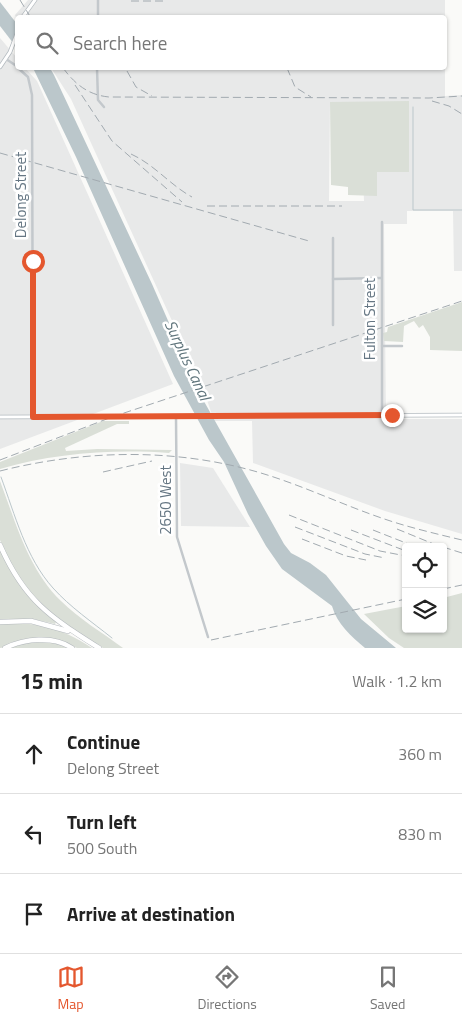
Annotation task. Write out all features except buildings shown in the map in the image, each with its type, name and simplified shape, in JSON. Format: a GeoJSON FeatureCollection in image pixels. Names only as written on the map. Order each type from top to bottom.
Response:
{"type":"FeatureCollection","features":[{"type":"Feature","properties":{"kind":"highway"},"geometry":{"type":"LineString","coordinates":[[0,545],[10,567],[33,599],[53,618],[99,648]]}},
{"type":"Feature","properties":{"kind":"highway"},"geometry":{"type":"LineString","coordinates":[[0,622],[20,620],[40,622],[85,639]]}},
{"type":"Feature","properties":{"kind":"highway"},"geometry":{"type":"LineString","coordinates":[[4,648],[30,640],[56,642],[72,648]]}},
{"type":"Feature","properties":{"kind":"street"},"geometry":{"type":"LineString","coordinates":[[24,15],[35,0]]}},
{"type":"Feature","properties":{"kind":"street"},"geometry":{"type":"LineString","coordinates":[[98,0],[98,15]]}},
{"type":"Feature","properties":{"kind":"street"},"geometry":{"type":"LineString","coordinates":[[0,67],[10,52],[15,39]]}},
{"type":"Feature","properties":{"kind":"street","name":"Delong Street"},"geometry":{"type":"LineString","coordinates":[[6,59],[15,65]]}},
{"type":"Feature","properties":{"kind":"street","name":"Delong Street"},"geometry":{"type":"LineString","coordinates":[[21,70],[28,77],[32,95],[33,417]]}},
{"type":"Feature","properties":{"kind":"street"},"geometry":{"type":"LineString","coordinates":[[98,70],[98,100],[104,107]]}},
{"type":"Feature","properties":{"kind":"street","name":"Fulton Street"},"geometry":{"type":"LineString","coordinates":[[382,222],[382,415]]}},
{"type":"Feature","properties":{"kind":"street"},"geometry":{"type":"LineString","coordinates":[[333,325],[334,238]]}},
{"type":"Feature","properties":{"kind":"street"},"geometry":{"type":"LineString","coordinates":[[333,278],[381,278]]}},
{"type":"Feature","properties":{"kind":"street"},"geometry":{"type":"LineString","coordinates":[[382,346],[402,346]]}},
{"type":"Feature","properties":{"kind":"street"},"geometry":{"type":"LineString","coordinates":[[0,417],[462,415]]}},
{"type":"Feature","properties":{"kind":"street","name":"2650 West"},"geometry":{"type":"LineString","coordinates":[[176,417],[177,537],[208,637]]}},
{"type":"Feature","properties":{"kind":"shaded area"},"geometry":{"type":"Polygon","coordinates":[[[28,0],[445,0],[445,15],[15,15],[28,0]]]}},
{"type":"Feature","properties":{"kind":"shaded area"},"geometry":{"type":"Polygon","coordinates":[[[0,2],[15,21],[15,45],[0,26],[0,2]]]}},
{"type":"Feature","properties":{"kind":"shaded area"},"geometry":{"type":"Polygon","coordinates":[[[0,38],[15,56],[15,70],[27,70],[37,81],[173,384],[0,449],[0,38]]]}},
{"type":"Feature","properties":{"kind":"shaded area"},"geometry":{"type":"Polygon","coordinates":[[[34,70],[51,70],[54,75],[152,284],[201,396],[284,544],[291,553],[310,563],[326,575],[361,619],[396,648],[365,648],[341,624],[332,606],[282,569],[266,546],[248,514],[224,462],[209,440],[174,376],[76,157],[34,70]]]}},
{"type":"Feature","properties":{"kind":"shaded area"},"geometry":{"type":"Polygon","coordinates":[[[52,70],[445,70],[445,96],[462,95],[462,271],[454,271],[453,211],[407,211],[407,224],[384,224],[386,419],[462,419],[462,534],[385,511],[253,463],[252,421],[214,421],[204,391],[71,99],[52,70]],[[330,102],[329,201],[364,201],[363,172],[406,102],[330,102]]]}},
{"type":"Feature","properties":{"kind":"shaded area"},"geometry":{"type":"Polygon","coordinates":[[[409,101],[409,172],[377,172],[377,196],[348,195],[348,187],[331,185],[330,102],[409,101]]]}},
{"type":"Feature","properties":{"kind":"shaded area"},"geometry":{"type":"Polygon","coordinates":[[[462,302],[462,351],[430,350],[430,337],[423,325],[419,328],[414,321],[404,326],[403,342],[384,341],[383,333],[387,332],[388,327],[462,302]]]}},
{"type":"Feature","properties":{"kind":"shaded area"},"geometry":{"type":"Polygon","coordinates":[[[103,421],[129,421],[129,424],[117,424],[65,448],[66,451],[97,449],[172,450],[169,453],[84,453],[41,459],[0,469],[0,462],[103,421]]]}},
{"type":"Feature","properties":{"kind":"shaded area"},"geometry":{"type":"Polygon","coordinates":[[[180,463],[213,468],[250,527],[181,526],[180,463]]]}},
{"type":"Feature","properties":{"kind":"shaded area"},"geometry":{"type":"Polygon","coordinates":[[[0,481],[24,545],[40,575],[61,601],[75,614],[123,648],[103,648],[60,621],[30,593],[9,562],[0,540],[0,481]]]}},
{"type":"Feature","properties":{"kind":"shaded area"},"geometry":{"type":"Polygon","coordinates":[[[0,550],[24,591],[56,622],[55,624],[33,619],[0,620],[0,550]]]}},
{"type":"Feature","properties":{"kind":"shaded area"},"geometry":{"type":"Polygon","coordinates":[[[462,593],[462,648],[404,648],[389,638],[364,614],[402,607],[402,633],[447,633],[447,597],[462,593]]]}},
{"type":"Feature","properties":{"kind":"shaded area"},"geometry":{"type":"Polygon","coordinates":[[[0,623],[48,627],[69,635],[92,648],[77,648],[52,639],[0,648],[0,623]]]}},
{"type":"Feature","properties":{"kind":"shaded area"},"geometry":{"type":"Polygon","coordinates":[[[28,642],[55,643],[69,648],[10,648],[28,642]]]}},
{"type":"Feature","properties":{"kind":"waterway"},"geometry":{"type":"LineString","coordinates":[[413,107],[413,210],[462,210]]}},
{"type":"Feature","properties":{"kind":"waterway"},"geometry":{"type":"LineString","coordinates":[[1,477],[22,536],[35,563],[53,588],[67,602],[112,638]]}},
{"type":"Feature","properties":{"kind":"railway"},"geometry":{"type":"LineString","coordinates":[[20,0],[29,15]]}},
{"type":"Feature","properties":{"kind":"railway"},"geometry":{"type":"LineString","coordinates":[[131,1],[164,1]]}},
{"type":"Feature","properties":{"kind":"railway"},"geometry":{"type":"LineString","coordinates":[[65,70],[83,88],[95,94],[109,97],[429,98],[462,96]]}},
{"type":"Feature","properties":{"kind":"railway"},"geometry":{"type":"LineString","coordinates":[[288,70],[295,87],[311,97]]}},
{"type":"Feature","properties":{"kind":"railway"},"geometry":{"type":"LineString","coordinates":[[127,71],[136,87],[152,96]]}},
{"type":"Feature","properties":{"kind":"railway"},"geometry":{"type":"LineString","coordinates":[[75,85],[112,141],[182,202]]}},
{"type":"Feature","properties":{"kind":"railway"},"geometry":{"type":"LineString","coordinates":[[432,101],[449,106],[462,114]]}},
{"type":"Feature","properties":{"kind":"railway"},"geometry":{"type":"LineString","coordinates":[[0,153],[309,241]]}},
{"type":"Feature","properties":{"kind":"railway"},"geometry":{"type":"LineString","coordinates":[[131,154],[148,164],[192,197]]}},
{"type":"Feature","properties":{"kind":"railway"},"geometry":{"type":"LineString","coordinates":[[207,206],[342,206]]}},
{"type":"Feature","properties":{"kind":"railway"},"geometry":{"type":"LineString","coordinates":[[0,460],[112,417],[462,301]]}},
{"type":"Feature","properties":{"kind":"railway"},"geometry":{"type":"LineString","coordinates":[[0,471],[31,464],[95,456],[127,454],[191,458],[254,471],[291,483],[381,518],[462,540]]}},
{"type":"Feature","properties":{"kind":"railway"},"geometry":{"type":"LineString","coordinates":[[103,472],[152,461]]}},
{"type":"Feature","properties":{"kind":"railway"},"geometry":{"type":"LineString","coordinates":[[289,515],[380,551],[402,555]]}},
{"type":"Feature","properties":{"kind":"railway"},"geometry":{"type":"LineString","coordinates":[[295,527],[365,554],[385,558]]}},
{"type":"Feature","properties":{"kind":"railway"},"geometry":{"type":"LineString","coordinates":[[397,529],[431,543]]}},
{"type":"Feature","properties":{"kind":"railway"},"geometry":{"type":"LineString","coordinates":[[351,530],[402,549]]}},
{"type":"Feature","properties":{"kind":"railway"},"geometry":{"type":"LineString","coordinates":[[373,530],[406,543]]}},
{"type":"Feature","properties":{"kind":"railway"},"geometry":{"type":"LineString","coordinates":[[302,539],[346,556],[366,560]]}},
{"type":"Feature","properties":{"kind":"railway"},"geometry":{"type":"LineString","coordinates":[[447,548],[462,553]]}},
{"type":"Feature","properties":{"kind":"railway"},"geometry":{"type":"LineString","coordinates":[[447,588],[462,585]]}},
{"type":"Feature","properties":{"kind":"railway"},"geometry":{"type":"LineString","coordinates":[[211,640],[402,600]]}},
{"type":"Feature","properties":{"kind":"route"},"geometry":{"type":"LineString","coordinates":[[33,261],[33,417],[392,415]]}},
{"type":"Feature","properties":{"kind":"water label","name":"Surplus Canal"},"geometry":{"type":"Point","coordinates":[188,360]}}]}
